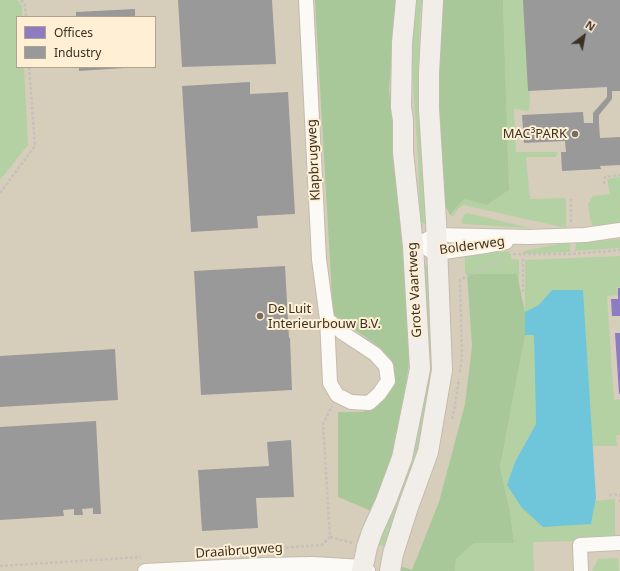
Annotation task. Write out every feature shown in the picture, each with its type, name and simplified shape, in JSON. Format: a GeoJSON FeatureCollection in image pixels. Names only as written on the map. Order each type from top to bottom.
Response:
{"type":"FeatureCollection","features":[{"type":"Feature","properties":{"kind":"main road","name":"Grote Vaartweg"},"geometry":{"type":"LineString","coordinates":[[364,570],[367,547],[372,532],[386,501],[402,458],[420,369],[413,246],[403,152],[403,120],[401,107],[402,43],[406,0]]}},
{"type":"Feature","properties":{"kind":"main road","name":"Grote Vaartweg"},"geometry":{"type":"LineString","coordinates":[[390,571],[393,554],[408,507],[428,452],[442,370],[436,221],[428,91],[433,0]]}},
{"type":"Feature","properties":{"kind":"street","name":"Klapbrugweg"},"geometry":{"type":"LineString","coordinates":[[306,0],[319,259],[327,319],[330,383],[337,395]]}},
{"type":"Feature","properties":{"kind":"street","name":"Bolderweg"},"geometry":{"type":"LineString","coordinates":[[413,246],[528,237],[585,235],[620,230]]}},
{"type":"Feature","properties":{"kind":"street"},"geometry":{"type":"LineString","coordinates":[[327,319],[344,333],[375,354],[386,366],[388,381],[379,394],[369,403],[351,402],[337,395]]}},
{"type":"Feature","properties":{"kind":"street"},"geometry":{"type":"LineString","coordinates":[[582,571],[580,545],[620,543]]}},
{"type":"Feature","properties":{"kind":"street","name":"Draaibrugweg"},"geometry":{"type":"LineString","coordinates":[[145,571],[313,564],[364,570]]}},
{"type":"Feature","properties":{"kind":"street","name":"Draaibrugweg"},"geometry":{"type":"LineString","coordinates":[[264,565],[294,571]]}},
{"type":"Feature","properties":{"kind":"path"},"geometry":{"type":"LineString","coordinates":[[21,0],[25,5],[26,16]]}},
{"type":"Feature","properties":{"kind":"path"},"geometry":{"type":"LineString","coordinates":[[0,193],[35,146],[29,68]]}},
{"type":"Feature","properties":{"kind":"path"},"geometry":{"type":"LineString","coordinates":[[604,184],[605,177],[620,175]]}},
{"type":"Feature","properties":{"kind":"path"},"geometry":{"type":"LineString","coordinates":[[450,426],[454,411],[462,356],[460,280],[515,253],[572,254],[620,250]]}},
{"type":"Feature","properties":{"kind":"path"},"geometry":{"type":"LineString","coordinates":[[523,257],[523,292]]}},
{"type":"Feature","properties":{"kind":"path"},"geometry":{"type":"LineString","coordinates":[[337,395],[323,424],[330,537],[367,547]]}},
{"type":"Feature","properties":{"kind":"path"},"geometry":{"type":"LineString","coordinates":[[609,495],[620,494],[620,503]]}},
{"type":"Feature","properties":{"kind":"path","name":"Draaibrugweg"},"geometry":{"type":"LineString","coordinates":[[202,553],[322,545],[330,537]]}},
{"type":"Feature","properties":{"kind":"path"},"geometry":{"type":"LineString","coordinates":[[0,566],[142,557]]}},
{"type":"Feature","properties":{"kind":"shaded area"},"geometry":{"type":"Polygon","coordinates":[[[0,0],[620,0],[620,571],[0,571],[0,0]]]}},
{"type":"Feature","properties":{"kind":"green space"},"geometry":{"type":"Polygon","coordinates":[[[0,0],[17,0],[22,6],[22,16],[16,16],[16,68],[24,68],[28,145],[0,180],[0,0]]]}},
{"type":"Feature","properties":{"kind":"green space"},"geometry":{"type":"Polygon","coordinates":[[[315,0],[397,0],[389,89],[395,147],[410,358],[393,459],[371,511],[338,497],[338,412],[363,412],[379,401],[390,364],[382,349],[333,314],[315,0]]]}},
{"type":"Feature","properties":{"kind":"green space"},"geometry":{"type":"Polygon","coordinates":[[[412,0],[422,0],[418,81],[429,220],[425,224],[420,222],[418,158],[410,37],[412,0]]]}},
{"type":"Feature","properties":{"kind":"green space"},"geometry":{"type":"Polygon","coordinates":[[[440,0],[503,0],[509,190],[487,205],[464,199],[450,215],[442,199],[438,75],[440,0]]]}},
{"type":"Feature","properties":{"kind":"green space"},"geometry":{"type":"Polygon","coordinates":[[[503,0],[525,0],[530,96],[529,111],[514,109],[516,152],[558,152],[556,157],[526,157],[530,199],[566,198],[566,228],[463,205],[453,216],[450,215],[464,199],[487,205],[509,190],[503,0]]]}},
{"type":"Feature","properties":{"kind":"green space"},"geometry":{"type":"Polygon","coordinates":[[[620,177],[620,224],[593,228],[588,204],[593,196],[610,194],[607,179],[620,177]]]}},
{"type":"Feature","properties":{"kind":"green space"},"geometry":{"type":"Polygon","coordinates":[[[467,213],[531,228],[463,224],[461,221],[467,213]]]}},
{"type":"Feature","properties":{"kind":"green space"},"geometry":{"type":"Polygon","coordinates":[[[620,239],[620,248],[575,251],[576,243],[620,239]]]}},
{"type":"Feature","properties":{"kind":"green space"},"geometry":{"type":"Polygon","coordinates":[[[570,242],[570,252],[522,254],[524,251],[570,242]]]}},
{"type":"Feature","properties":{"kind":"green space"},"geometry":{"type":"Polygon","coordinates":[[[509,251],[512,259],[519,260],[519,283],[517,274],[465,274],[465,254],[509,251]]]}},
{"type":"Feature","properties":{"kind":"green space"},"geometry":{"type":"Polygon","coordinates":[[[620,256],[620,287],[617,287],[618,295],[607,296],[614,400],[620,399],[620,435],[616,435],[617,446],[592,446],[583,290],[553,290],[539,305],[525,312],[525,260],[620,256]]]}},
{"type":"Feature","properties":{"kind":"green space"},"geometry":{"type":"Polygon","coordinates":[[[423,265],[431,266],[433,378],[422,443],[386,547],[374,543],[410,439],[423,265]]]}},
{"type":"Feature","properties":{"kind":"green space"},"geometry":{"type":"Polygon","coordinates":[[[467,274],[517,274],[525,312],[525,335],[500,467],[510,511],[514,543],[474,543],[456,559],[455,571],[399,571],[400,566],[412,570],[439,502],[465,404],[472,346],[467,274]]]}},
{"type":"Feature","properties":{"kind":"green space"},"geometry":{"type":"Polygon","coordinates":[[[525,335],[534,335],[536,424],[515,462],[591,524],[595,501],[615,499],[615,535],[584,541],[533,542],[534,571],[455,571],[456,559],[474,543],[514,542],[510,511],[500,467],[525,335]]]}},
{"type":"Feature","properties":{"kind":"green space"},"geometry":{"type":"Polygon","coordinates":[[[618,558],[619,571],[592,571],[598,559],[618,558]]]}},
{"type":"Feature","properties":{"kind":"water"},"geometry":{"type":"Polygon","coordinates":[[[552,290],[583,290],[596,498],[591,524],[543,527],[522,508],[507,485],[515,462],[536,424],[534,335],[525,335],[525,312],[539,305],[552,290]]]}},
{"type":"Feature","properties":{"kind":"building: Offices"},"geometry":{"type":"Polygon","coordinates":[[[618,288],[620,288],[620,316],[612,316],[611,299],[618,299],[618,288]]]}},
{"type":"Feature","properties":{"kind":"building: Offices"},"geometry":{"type":"Polygon","coordinates":[[[615,333],[620,333],[620,394],[619,394],[615,333]]]}},
{"type":"Feature","properties":{"kind":"building: Industry"},"geometry":{"type":"Polygon","coordinates":[[[178,0],[272,0],[276,64],[182,67],[178,0]]]}},
{"type":"Feature","properties":{"kind":"building: Industry"},"geometry":{"type":"Polygon","coordinates":[[[523,0],[620,0],[620,91],[612,91],[612,99],[599,115],[599,123],[600,138],[620,137],[620,165],[600,166],[601,169],[562,171],[561,152],[566,152],[565,141],[524,143],[522,115],[583,112],[584,123],[593,123],[593,113],[607,97],[607,87],[528,91],[523,0]]]}},
{"type":"Feature","properties":{"kind":"building: Industry"},"geometry":{"type":"Polygon","coordinates":[[[135,9],[135,16],[76,16],[76,12],[135,9]]]}},
{"type":"Feature","properties":{"kind":"building: Industry"},"geometry":{"type":"Polygon","coordinates":[[[79,68],[124,68],[79,71],[79,68]]]}},
{"type":"Feature","properties":{"kind":"building: Industry"},"geometry":{"type":"Polygon","coordinates":[[[250,82],[250,94],[288,92],[295,214],[257,216],[258,228],[191,232],[182,86],[250,82]]]}},
{"type":"Feature","properties":{"kind":"building: Industry"},"geometry":{"type":"Polygon","coordinates":[[[285,266],[292,390],[201,395],[194,271],[285,266]]]}},
{"type":"Feature","properties":{"kind":"building: Industry"},"geometry":{"type":"Polygon","coordinates":[[[115,349],[118,400],[0,407],[0,356],[115,349]]]}},
{"type":"Feature","properties":{"kind":"building: Industry"},"geometry":{"type":"Polygon","coordinates":[[[96,421],[101,514],[93,514],[93,508],[82,509],[83,515],[74,515],[74,509],[63,510],[64,516],[0,520],[0,427],[96,421]]]}},
{"type":"Feature","properties":{"kind":"building: Industry"},"geometry":{"type":"Polygon","coordinates":[[[291,440],[294,497],[256,498],[258,528],[202,531],[198,470],[269,466],[267,442],[291,440]]]}},
{"type":"Feature","properties":{"kind":"place","name":"MAC³PARK"},"geometry":{"type":"Point","coordinates":[575,134]}},
{"type":"Feature","properties":{"kind":"place","name":"De Luit Interieurbouw B.V."},"geometry":{"type":"Point","coordinates":[260,316]}}]}
